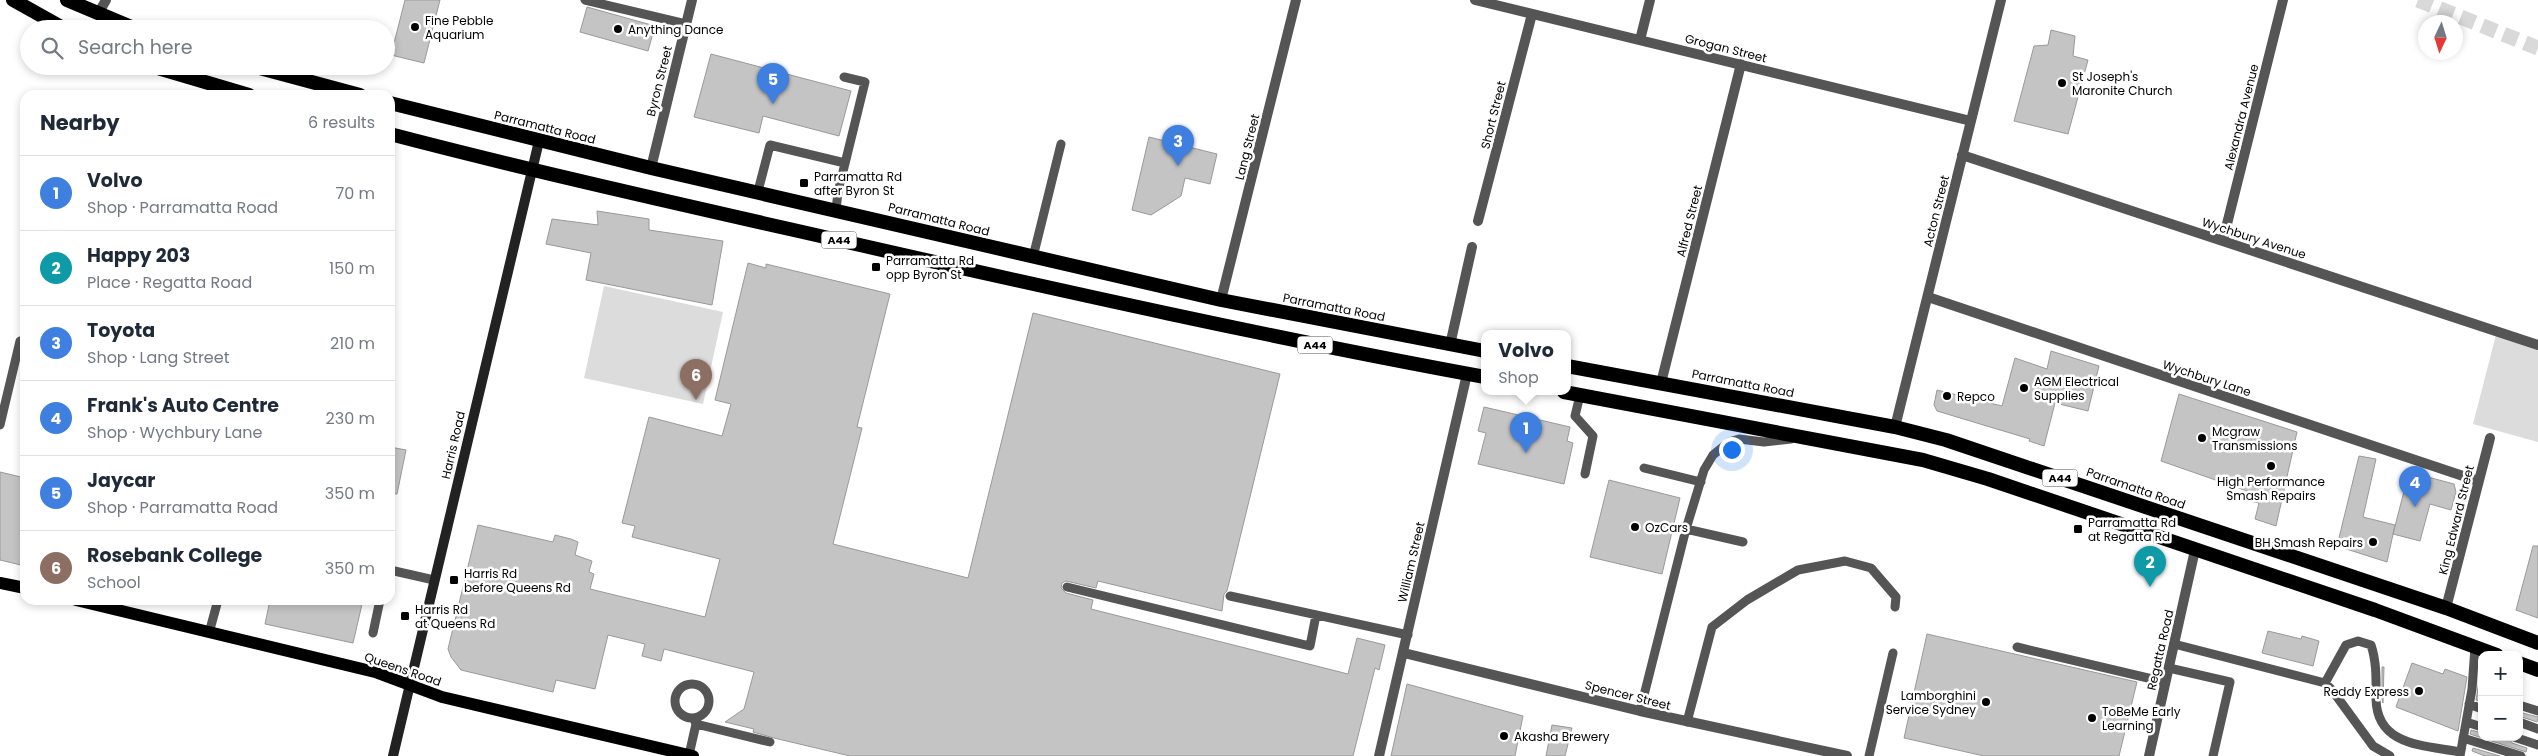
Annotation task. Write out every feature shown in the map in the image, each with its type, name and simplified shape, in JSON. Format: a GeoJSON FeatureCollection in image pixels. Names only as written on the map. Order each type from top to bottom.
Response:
{"type":"FeatureCollection","features":[{"type":"Feature","properties":{"kind":"highway"},"geometry":{"type":"LineString","coordinates":[[12,0],[49,20]]}},
{"type":"Feature","properties":{"kind":"highway"},"geometry":{"type":"LineString","coordinates":[[67,0],[113,20]]}},
{"type":"Feature","properties":{"kind":"highway"},"geometry":{"type":"LineString","coordinates":[[182,75],[232,90]]}},
{"type":"Feature","properties":{"kind":"highway"},"geometry":{"type":"LineString","coordinates":[[286,75],[341,90]]}},
{"type":"Feature","properties":{"kind":"highway","name":"Parramatta Road"},"geometry":{"type":"LineString","coordinates":[[395,104],[651,168],[758,191],[1221,300],[1481,350]]}},
{"type":"Feature","properties":{"kind":"highway","name":"A44"},"geometry":{"type":"LineString","coordinates":[[395,135],[532,171],[1146,310],[1256,334],[1481,376]]}},
{"type":"Feature","properties":{"kind":"highway","name":"Parramatta Road"},"geometry":{"type":"LineString","coordinates":[[1571,367],[1895,427],[1980,451],[2446,608],[2538,643]]}},
{"type":"Feature","properties":{"kind":"highway","name":"A44"},"geometry":{"type":"LineString","coordinates":[[1571,393],[1808,436],[1923,460],[1988,479],[2374,610],[2486,651]]}},
{"type":"Feature","properties":{"kind":"highway"},"geometry":{"type":"LineString","coordinates":[[2523,664],[2538,670]]}},
{"type":"Feature","properties":{"kind":"main road","name":"Harris Road"},"geometry":{"type":"LineString","coordinates":[[393,756],[540,141]]}},
{"type":"Feature","properties":{"kind":"main road"},"geometry":{"type":"LineString","coordinates":[[0,583],[20,587]]}},
{"type":"Feature","properties":{"kind":"main road","name":"Queens Road"},"geometry":{"type":"LineString","coordinates":[[96,605],[375,672],[442,697],[691,755]]}},
{"type":"Feature","properties":{"kind":"street"},"geometry":{"type":"LineString","coordinates":[[98,14],[106,0]]}},
{"type":"Feature","properties":{"kind":"street","name":"Byron Street"},"geometry":{"type":"LineString","coordinates":[[651,168],[692,0]]}},
{"type":"Feature","properties":{"kind":"street","name":"Lang Street"},"geometry":{"type":"LineString","coordinates":[[1221,300],[1296,0]]}},
{"type":"Feature","properties":{"kind":"street","name":"Grogan Street"},"geometry":{"type":"LineString","coordinates":[[1475,0],[1971,120]]}},
{"type":"Feature","properties":{"kind":"street"},"geometry":{"type":"LineString","coordinates":[[1640,40],[1650,0]]}},
{"type":"Feature","properties":{"kind":"street","name":"Acton Street"},"geometry":{"type":"LineString","coordinates":[[1895,427],[2001,0]]}},
{"type":"Feature","properties":{"kind":"street","name":"Alexandra Avenue"},"geometry":{"type":"LineString","coordinates":[[2223,240],[2283,0]]}},
{"type":"Feature","properties":{"kind":"street","name":"Short Street"},"geometry":{"type":"LineString","coordinates":[[1478,221],[1532,14]]}},
{"type":"Feature","properties":{"kind":"street","name":"Alfred Street"},"geometry":{"type":"LineString","coordinates":[[1661,383],[1741,64]]}},
{"type":"Feature","properties":{"kind":"street","name":"Wychbury Avenue"},"geometry":{"type":"LineString","coordinates":[[1962,155],[2538,345]]}},
{"type":"Feature","properties":{"kind":"street"},"geometry":{"type":"LineString","coordinates":[[1450,345],[1472,247]]}},
{"type":"Feature","properties":{"kind":"street","name":"Wychbury Lane"},"geometry":{"type":"LineString","coordinates":[[1928,297],[2478,481]]}},
{"type":"Feature","properties":{"kind":"street","name":"William Street"},"geometry":{"type":"LineString","coordinates":[[1379,756],[1467,374]]}},
{"type":"Feature","properties":{"kind":"street","name":"King Edward Street"},"geometry":{"type":"LineString","coordinates":[[2446,608],[2490,438]]}},
{"type":"Feature","properties":{"kind":"street","name":"Regatta Road"},"geometry":{"type":"LineString","coordinates":[[2151,756],[2165,682],[2195,550]]}},
{"type":"Feature","properties":{"kind":"street","name":"Spencer Street"},"geometry":{"type":"LineString","coordinates":[[1404,653],[1687,722],[1847,756]]}},
{"type":"Feature","properties":{"kind":"lane"},"geometry":{"type":"LineString","coordinates":[[585,0],[686,24]]}},
{"type":"Feature","properties":{"kind":"lane"},"geometry":{"type":"LineString","coordinates":[[836,210],[845,163],[865,82],[844,77]]}},
{"type":"Feature","properties":{"kind":"lane"},"geometry":{"type":"LineString","coordinates":[[1033,257],[1061,144]]}},
{"type":"Feature","properties":{"kind":"lane"},"geometry":{"type":"LineString","coordinates":[[758,191],[770,145],[845,163]]}},
{"type":"Feature","properties":{"kind":"lane"},"geometry":{"type":"LineString","coordinates":[[0,425],[20,340]]}},
{"type":"Feature","properties":{"kind":"lane"},"geometry":{"type":"LineString","coordinates":[[1580,395],[1575,416],[1593,436],[1585,474]]}},
{"type":"Feature","properties":{"kind":"lane"},"geometry":{"type":"LineString","coordinates":[[1640,711],[1686,529],[1704,470],[1713,455],[1729,442],[1739,439],[1764,442],[1808,436]]}},
{"type":"Feature","properties":{"kind":"lane"},"geometry":{"type":"LineString","coordinates":[[1644,468],[1701,482]]}},
{"type":"Feature","properties":{"kind":"lane"},"geometry":{"type":"LineString","coordinates":[[1686,529],[1743,542]]}},
{"type":"Feature","properties":{"kind":"lane"},"geometry":{"type":"LineString","coordinates":[[1687,722],[1712,627],[1747,600],[1798,570],[1845,561],[1871,568],[1896,597],[1895,607]]}},
{"type":"Feature","properties":{"kind":"lane"},"geometry":{"type":"LineString","coordinates":[[395,571],[434,580]]}},
{"type":"Feature","properties":{"kind":"lane"},"geometry":{"type":"LineString","coordinates":[[1067,587],[1310,646],[1316,615]]}},
{"type":"Feature","properties":{"kind":"lane"},"geometry":{"type":"LineString","coordinates":[[1230,596],[1408,634]]}},
{"type":"Feature","properties":{"kind":"lane"},"geometry":{"type":"LineString","coordinates":[[209,633],[217,605]]}},
{"type":"Feature","properties":{"kind":"lane"},"geometry":{"type":"LineString","coordinates":[[373,633],[379,605]]}},
{"type":"Feature","properties":{"kind":"lane"},"geometry":{"type":"LineString","coordinates":[[2325,683],[2346,645],[2358,641],[2371,645],[2375,657],[2378,718],[2387,731],[2406,741],[2460,754],[2472,689],[2475,647]]}},
{"type":"Feature","properties":{"kind":"lane"},"geometry":{"type":"LineString","coordinates":[[2174,644],[2325,683],[2373,746],[2390,756]]}},
{"type":"Feature","properties":{"kind":"lane"},"geometry":{"type":"LineString","coordinates":[[2017,647],[2165,682]]}},
{"type":"Feature","properties":{"kind":"lane"},"geometry":{"type":"LineString","coordinates":[[1868,756],[1893,653]]}},
{"type":"Feature","properties":{"kind":"lane"},"geometry":{"type":"LineString","coordinates":[[2168,668],[2230,682],[2213,756]]}},
{"type":"Feature","properties":{"kind":"lane"},"geometry":{"type":"LineString","coordinates":[[2472,689],[2478,691]]}},
{"type":"Feature","properties":{"kind":"lane"},"geometry":{"type":"LineString","coordinates":[[2469,704],[2478,707]]}},
{"type":"Feature","properties":{"kind":"lane"},"geometry":{"type":"LineString","coordinates":[[2523,706],[2538,711]]}},
{"type":"Feature","properties":{"kind":"lane"},"geometry":{"type":"LineString","coordinates":[[691,755],[694,720],[770,742]]}},
{"type":"Feature","properties":{"kind":"lane"},"geometry":{"type":"LineString","coordinates":[[2466,722],[2478,726]]}},
{"type":"Feature","properties":{"kind":"lane"},"geometry":{"type":"LineString","coordinates":[[2523,723],[2538,729]]}},
{"type":"Feature","properties":{"kind":"lane"},"geometry":{"type":"LineString","coordinates":[[2463,738],[2521,756]]}},
{"type":"Feature","properties":{"kind":"lane"},"geometry":{"type":"LineString","coordinates":[[2523,740],[2538,745]]}},
{"type":"Feature","properties":{"kind":"lane"},"geometry":{"type":"LineString","coordinates":[[2371,756],[2373,746]]}},
{"type":"Feature","properties":{"kind":"shaded area"},"geometry":{"type":"Polygon","coordinates":[[[604,286],[723,312],[703,404],[584,378],[604,286]]]}},
{"type":"Feature","properties":{"kind":"shaded area"},"geometry":{"type":"Polygon","coordinates":[[[2497,331],[2538,345],[2538,442],[2473,424],[2497,331]]]}},
{"type":"Feature","properties":{"kind":"building","name":"Fine Pebble Aquarium"},"geometry":{"type":"Polygon","coordinates":[[[405,0],[440,0],[424,63],[395,56],[395,39],[405,0]]]}},
{"type":"Feature","properties":{"kind":"building","name":"Anything Dance"},"geometry":{"type":"Polygon","coordinates":[[[587,7],[655,26],[648,51],[580,32],[587,7]]]}},
{"type":"Feature","properties":{"kind":"building"},"geometry":{"type":"Polygon","coordinates":[[[2051,30],[2075,36],[2073,56],[2088,60],[2068,134],[2014,121],[2034,46],[2048,45],[2051,30]]]}},
{"type":"Feature","properties":{"kind":"building"},"geometry":{"type":"Polygon","coordinates":[[[711,54],[851,91],[839,136],[763,116],[759,133],[694,117],[711,54]]]}},
{"type":"Feature","properties":{"kind":"building"},"geometry":{"type":"Polygon","coordinates":[[[1149,137],[1217,154],[1210,184],[1185,178],[1181,196],[1151,215],[1132,210],[1149,137]]]}},
{"type":"Feature","properties":{"kind":"building"},"geometry":{"type":"Polygon","coordinates":[[[597,211],[649,219],[649,230],[723,241],[712,305],[586,280],[591,253],[546,244],[552,219],[598,225],[597,211]]]}},
{"type":"Feature","properties":{"kind":"building"},"geometry":{"type":"Polygon","coordinates":[[[748,263],[766,268],[766,264],[890,294],[857,427],[862,428],[833,544],[968,578],[1033,313],[1280,374],[1227,591],[1224,594],[1222,611],[1098,581],[1096,588],[1066,581],[1062,583],[1061,588],[1066,593],[1093,600],[1091,609],[1348,674],[1357,638],[1385,645],[1379,670],[1375,668],[1353,756],[850,756],[774,738],[753,732],[754,729],[725,722],[744,709],[754,672],[664,649],[661,661],[642,656],[645,644],[608,635],[595,689],[556,680],[553,692],[461,670],[451,657],[448,649],[478,525],[553,542],[555,535],[571,539],[578,542],[575,555],[592,561],[589,572],[594,574],[590,589],[705,617],[720,559],[632,537],[635,526],[622,523],[649,417],[722,436],[731,404],[715,400],[748,263]]]}},
{"type":"Feature","properties":{"kind":"building"},"geometry":{"type":"Polygon","coordinates":[[[2051,351],[2099,366],[2088,411],[2055,403],[2044,446],[2029,441],[2030,439],[1937,411],[1934,405],[1937,390],[2002,406],[2015,358],[2047,369],[2051,351]]]}},
{"type":"Feature","properties":{"kind":"building"},"geometry":{"type":"Polygon","coordinates":[[[2179,394],[2297,432],[2276,526],[2255,519],[2259,503],[2245,500],[2247,491],[2161,461],[2179,394]]]}},
{"type":"Feature","properties":{"kind":"building"},"geometry":{"type":"Polygon","coordinates":[[[1484,407],[1570,427],[1567,441],[1573,443],[1564,484],[1478,464],[1486,433],[1478,431],[1484,407]]]}},
{"type":"Feature","properties":{"kind":"building"},"geometry":{"type":"Polygon","coordinates":[[[395,448],[406,450],[397,494],[395,494],[395,448]]]}},
{"type":"Feature","properties":{"kind":"building"},"geometry":{"type":"Polygon","coordinates":[[[2359,456],[2376,459],[2363,517],[2395,525],[2387,562],[2337,546],[2359,456]]]}},
{"type":"Feature","properties":{"kind":"building"},"geometry":{"type":"Polygon","coordinates":[[[0,472],[20,477],[20,565],[0,560],[0,472]]]}},
{"type":"Feature","properties":{"kind":"building"},"geometry":{"type":"Polygon","coordinates":[[[2409,472],[2454,484],[2456,492],[2451,510],[2430,504],[2420,541],[2393,534],[2409,472]]]}},
{"type":"Feature","properties":{"kind":"building","name":"OzCars"},"geometry":{"type":"Polygon","coordinates":[[[1609,480],[1680,498],[1662,574],[1590,557],[1609,480]]]}},
{"type":"Feature","properties":{"kind":"building"},"geometry":{"type":"Polygon","coordinates":[[[2533,546],[2538,546],[2538,618],[2516,610],[2533,546]]]}},
{"type":"Feature","properties":{"kind":"building"},"geometry":{"type":"Polygon","coordinates":[[[269,605],[362,605],[353,643],[265,624],[269,605]]]}},
{"type":"Feature","properties":{"kind":"building"},"geometry":{"type":"Polygon","coordinates":[[[2268,631],[2301,639],[2302,636],[2319,641],[2313,666],[2262,653],[2268,631]]]}},
{"type":"Feature","properties":{"kind":"building","name":"Lamborghini Service Sydney"},"geometry":{"type":"Polygon","coordinates":[[[1927,634],[2137,682],[2119,756],[1984,756],[1904,738],[1927,634]]]}},
{"type":"Feature","properties":{"kind":"building"},"geometry":{"type":"Polygon","coordinates":[[[2412,663],[2443,674],[2445,669],[2467,677],[2458,731],[2396,707],[2412,663]]]}},
{"type":"Feature","properties":{"kind":"building"},"geometry":{"type":"Polygon","coordinates":[[[2382,667],[2384,667],[2383,703],[2382,699],[2382,667]]]}},
{"type":"Feature","properties":{"kind":"building"},"geometry":{"type":"Polygon","coordinates":[[[1407,684],[1523,716],[1515,756],[1391,756],[1407,684]]]}},
{"type":"Feature","properties":{"kind":"building"},"geometry":{"type":"Polygon","coordinates":[[[2523,713],[2538,717],[2537,722],[2523,717],[2523,713]]]}},
{"type":"Feature","properties":{"kind":"building","name":"Akasha Brewery"},"geometry":{"type":"Polygon","coordinates":[[[1552,725],[1572,728],[1565,756],[1546,756],[1552,725]]]}},
{"type":"Feature","properties":{"kind":"building"},"geometry":{"type":"Polygon","coordinates":[[[2471,730],[2478,732],[2478,737],[2470,734],[2471,730]]]}},
{"type":"Feature","properties":{"kind":"building"},"geometry":{"type":"Polygon","coordinates":[[[2492,741],[2511,741],[2527,748],[2526,752],[2492,741]]]}},
{"type":"Feature","properties":{"kind":"building"},"geometry":{"type":"Polygon","coordinates":[[[2473,748],[2500,756],[2485,756],[2472,751],[2473,748]]]}},
{"type":"Feature","properties":{"kind":"tunnel"},"geometry":{"type":"LineString","coordinates":[[2418,0],[2538,48]]}},
{"type":"Feature","properties":{"kind":"place","name":"Fine Pebble Aquarium"},"geometry":{"type":"Point","coordinates":[415,27]}},
{"type":"Feature","properties":{"kind":"place","name":"Anything Dance"},"geometry":{"type":"Point","coordinates":[618,29]}},
{"type":"Feature","properties":{"kind":"place","name":"St Joseph's Maronite Church"},"geometry":{"type":"Point","coordinates":[2062,83]}},
{"type":"Feature","properties":{"kind":"place","name":"Jaycar"},"geometry":{"type":"Point","coordinates":[773,104]}},
{"type":"Feature","properties":{"kind":"place","name":"Toyota"},"geometry":{"type":"Point","coordinates":[1178,166]}},
{"type":"Feature","properties":{"kind":"place","name":"Parramatta Rd after Byron St"},"geometry":{"type":"Point","coordinates":[804,183]}},
{"type":"Feature","properties":{"kind":"place","name":"Parramatta Rd opp Byron St"},"geometry":{"type":"Point","coordinates":[876,267]}},
{"type":"Feature","properties":{"kind":"place","name":"AGM Electrical Supplies"},"geometry":{"type":"Point","coordinates":[2024,388]}},
{"type":"Feature","properties":{"kind":"place","name":"Repco"},"geometry":{"type":"Point","coordinates":[1947,396]}},
{"type":"Feature","properties":{"kind":"place","name":"Rosebank College"},"geometry":{"type":"Point","coordinates":[696,400]}},
{"type":"Feature","properties":{"kind":"place","name":"Mcgraw Transmissions"},"geometry":{"type":"Point","coordinates":[2202,438]}},
{"type":"Feature","properties":{"kind":"place","name":"Volvo"},"geometry":{"type":"Point","coordinates":[1526,453]}},
{"type":"Feature","properties":{"kind":"place","name":"High Performance Smash Repairs"},"geometry":{"type":"Point","coordinates":[2271,466]}},
{"type":"Feature","properties":{"kind":"place","name":"Frank's Auto Centre"},"geometry":{"type":"Point","coordinates":[2415,507]}},
{"type":"Feature","properties":{"kind":"place","name":"OzCars"},"geometry":{"type":"Point","coordinates":[1635,527]}},
{"type":"Feature","properties":{"kind":"place","name":"Parramatta Rd at Regatta Rd"},"geometry":{"type":"Point","coordinates":[2078,529]}},
{"type":"Feature","properties":{"kind":"place","name":"BH Smash Repairs"},"geometry":{"type":"Point","coordinates":[2373,542]}},
{"type":"Feature","properties":{"kind":"place","name":"Harris Rd before Queens Rd"},"geometry":{"type":"Point","coordinates":[454,580]}},
{"type":"Feature","properties":{"kind":"place","name":"Happy 203"},"geometry":{"type":"Point","coordinates":[2150,587]}},
{"type":"Feature","properties":{"kind":"place","name":"Harris Rd at Queens Rd"},"geometry":{"type":"Point","coordinates":[405,616]}},
{"type":"Feature","properties":{"kind":"place","name":"Reddy Express"},"geometry":{"type":"Point","coordinates":[2419,691]}},
{"type":"Feature","properties":{"kind":"place","name":"Lamborghini Service Sydney"},"geometry":{"type":"Point","coordinates":[1986,702]}},
{"type":"Feature","properties":{"kind":"place","name":"ToBeMe Early Learning"},"geometry":{"type":"Point","coordinates":[2092,718]}},
{"type":"Feature","properties":{"kind":"place","name":"Akasha Brewery"},"geometry":{"type":"Point","coordinates":[1504,736]}}]}
